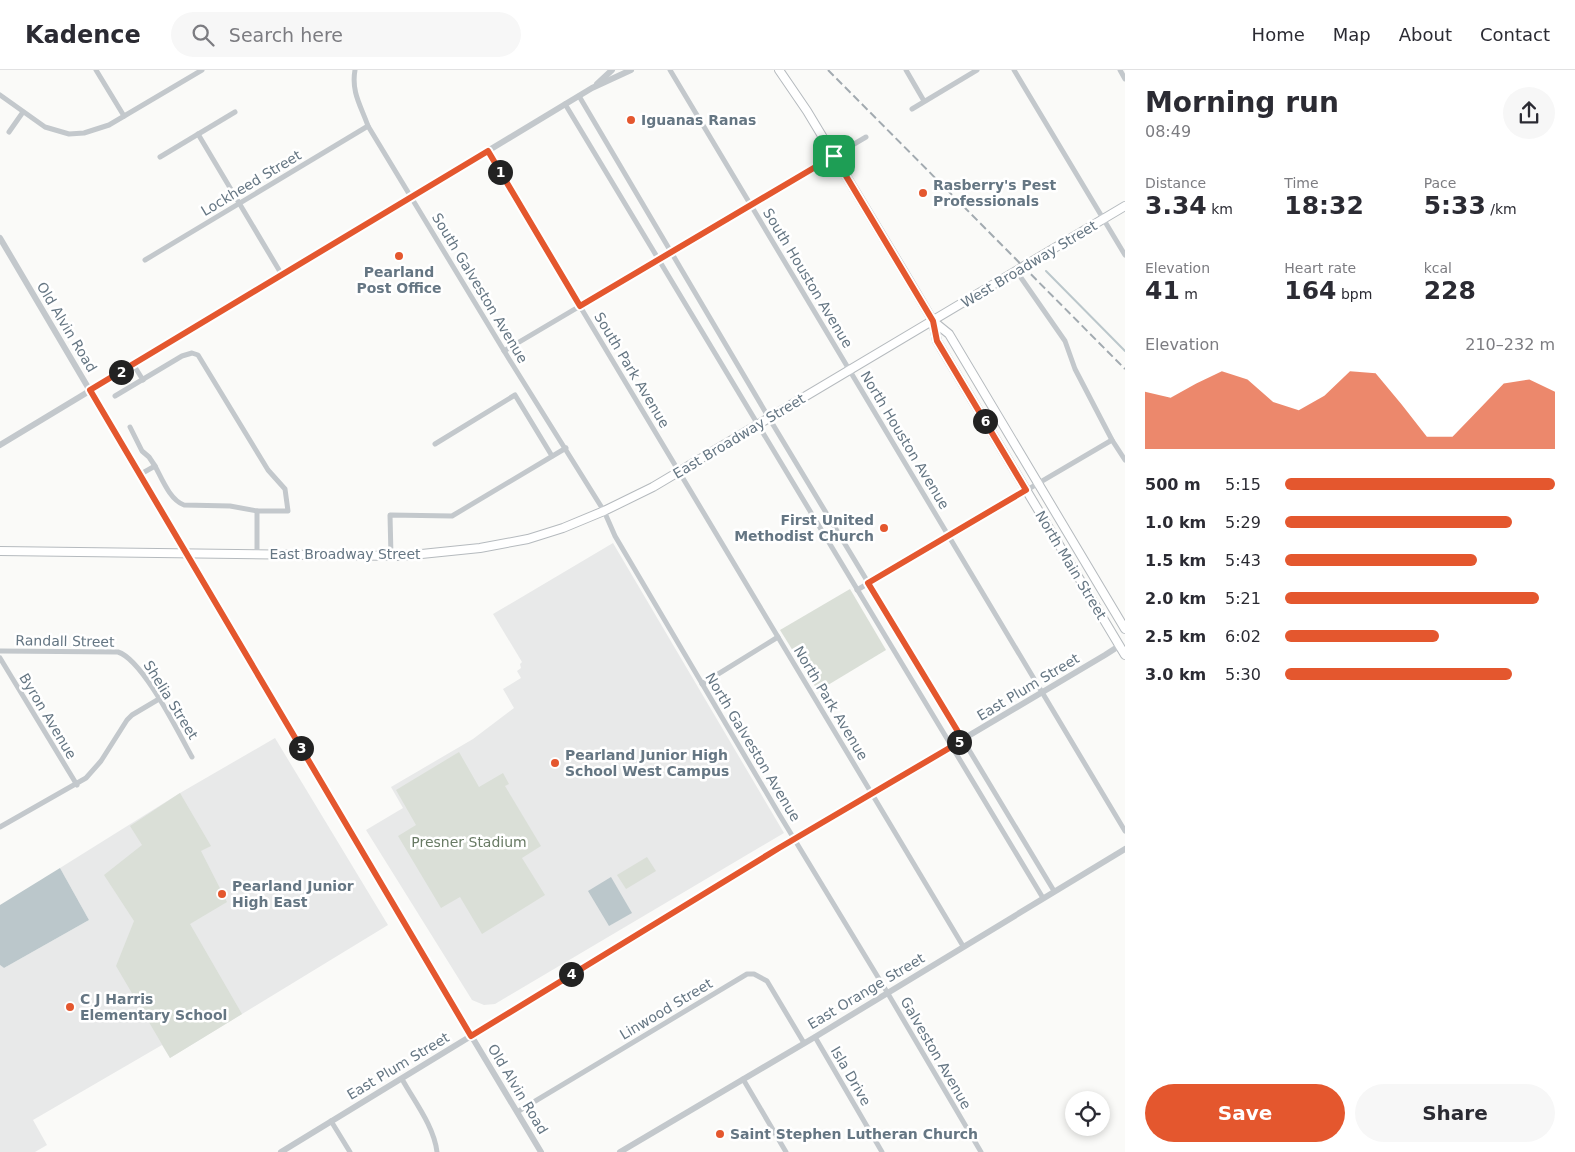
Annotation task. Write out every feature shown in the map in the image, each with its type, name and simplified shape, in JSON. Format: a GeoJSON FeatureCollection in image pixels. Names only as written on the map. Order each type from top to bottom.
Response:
{"type":"FeatureCollection","features":[{"type":"Feature","properties":{"kind":"main road"},"geometry":{"type":"LineString","coordinates":[[779,70],[834,156],[933,321]]}},
{"type":"Feature","properties":{"kind":"main road","name":"West Broadway Street"},"geometry":{"type":"LineString","coordinates":[[933,321],[1125,206]]}},
{"type":"Feature","properties":{"kind":"main road","name":"East Broadway Street"},"geometry":{"type":"LineString","coordinates":[[0,551],[391,556],[454,551],[510,542],[562,528],[636,496],[933,321]]}},
{"type":"Feature","properties":{"kind":"main road","name":"North Main Street"},"geometry":{"type":"LineString","coordinates":[[933,321],[949,334],[1125,629]]}},
{"type":"Feature","properties":{"kind":"main road","name":"North Main Street"},"geometry":{"type":"LineString","coordinates":[[933,321],[937,341],[1026,490],[1122,644],[1125,655]]}},
{"type":"Feature","properties":{"kind":"street"},"geometry":{"type":"LineString","coordinates":[[96,70],[124,116]]}},
{"type":"Feature","properties":{"kind":"street"},"geometry":{"type":"LineString","coordinates":[[0,95],[45,127],[69,134],[93,131],[124,116],[194,72],[202,70]]}},
{"type":"Feature","properties":{"kind":"street","name":"South Galveston Avenue"},"geometry":{"type":"LineString","coordinates":[[355,70],[353,86],[355,95],[368,126],[504,351],[604,511]]}},
{"type":"Feature","properties":{"kind":"street"},"geometry":{"type":"LineString","coordinates":[[592,88],[612,70]]}},
{"type":"Feature","properties":{"kind":"street"},"geometry":{"type":"LineString","coordinates":[[0,446],[565,104],[592,88],[631,70]]}},
{"type":"Feature","properties":{"kind":"street","name":"South Houston Avenue"},"geometry":{"type":"LineString","coordinates":[[670,70],[850,370]]}},
{"type":"Feature","properties":{"kind":"street"},"geometry":{"type":"LineString","coordinates":[[906,70],[924,101]]}},
{"type":"Feature","properties":{"kind":"street"},"geometry":{"type":"LineString","coordinates":[[912,109],[977,70]]}},
{"type":"Feature","properties":{"kind":"street"},"geometry":{"type":"LineString","coordinates":[[1014,70],[1125,255]]}},
{"type":"Feature","properties":{"kind":"street"},"geometry":{"type":"LineString","coordinates":[[1120,70],[1125,79]]}},
{"type":"Feature","properties":{"kind":"street"},"geometry":{"type":"LineString","coordinates":[[579,96],[769,418],[1054,891]]}},
{"type":"Feature","properties":{"kind":"street"},"geometry":{"type":"LineString","coordinates":[[565,104],[1043,898]]}},
{"type":"Feature","properties":{"kind":"street"},"geometry":{"type":"LineString","coordinates":[[9,132],[23,112]]}},
{"type":"Feature","properties":{"kind":"street"},"geometry":{"type":"LineString","coordinates":[[160,157],[235,112]]}},
{"type":"Feature","properties":{"kind":"street","name":"Lockheed Street"},"geometry":{"type":"LineString","coordinates":[[145,260],[368,126]]}},
{"type":"Feature","properties":{"kind":"street"},"geometry":{"type":"LineString","coordinates":[[198,134],[282,275]]}},
{"type":"Feature","properties":{"kind":"street"},"geometry":{"type":"LineString","coordinates":[[504,351],[866,137]]}},
{"type":"Feature","properties":{"kind":"street","name":"South Park Avenue"},"geometry":{"type":"LineString","coordinates":[[488,151],[679,472]]}},
{"type":"Feature","properties":{"kind":"street","name":"Old Alvin Road"},"geometry":{"type":"LineString","coordinates":[[0,238],[541,1152]]}},
{"type":"Feature","properties":{"kind":"street"},"geometry":{"type":"LineString","coordinates":[[1017,272],[1065,342],[1075,369],[1112,440],[1125,460]]}},
{"type":"Feature","properties":{"kind":"street"},"geometry":{"type":"LineString","coordinates":[[115,396],[182,356],[192,353],[198,355],[268,470],[285,489],[288,511],[257,511],[230,506],[184,505],[177,502],[155,466],[142,451],[130,427]]}},
{"type":"Feature","properties":{"kind":"street"},"geometry":{"type":"LineString","coordinates":[[134,364],[143,380]]}},
{"type":"Feature","properties":{"kind":"street","name":"North Houston Avenue"},"geometry":{"type":"LineString","coordinates":[[850,370],[1125,831]]}},
{"type":"Feature","properties":{"kind":"street"},"geometry":{"type":"LineString","coordinates":[[435,444],[515,395],[552,456]]}},
{"type":"Feature","properties":{"kind":"street"},"geometry":{"type":"LineString","coordinates":[[857,590],[1112,440]]}},
{"type":"Feature","properties":{"kind":"street"},"geometry":{"type":"LineString","coordinates":[[391,556],[390,515],[452,516],[566,448]]}},
{"type":"Feature","properties":{"kind":"street"},"geometry":{"type":"LineString","coordinates":[[139,475],[155,466]]}},
{"type":"Feature","properties":{"kind":"street","name":"North Park Avenue"},"geometry":{"type":"LineString","coordinates":[[679,472],[963,946]]}},
{"type":"Feature","properties":{"kind":"street"},"geometry":{"type":"LineString","coordinates":[[257,511],[257,554]]}},
{"type":"Feature","properties":{"kind":"street","name":"North Galveston Avenue"},"geometry":{"type":"LineString","coordinates":[[604,511],[614,536],[887,992]]}},
{"type":"Feature","properties":{"kind":"street"},"geometry":{"type":"LineString","coordinates":[[702,684],[778,637]]}},
{"type":"Feature","properties":{"kind":"street","name":"East Plum Street"},"geometry":{"type":"LineString","coordinates":[[280,1152],[794,839],[1122,644]]}},
{"type":"Feature","properties":{"kind":"street","name":"Randall Street"},"geometry":{"type":"LineString","coordinates":[[0,651],[118,652],[128,657]]}},
{"type":"Feature","properties":{"kind":"street","name":"Shelia Street"},"geometry":{"type":"LineString","coordinates":[[128,657],[141,670],[192,757]]}},
{"type":"Feature","properties":{"kind":"street","name":"Byron Avenue"},"geometry":{"type":"LineString","coordinates":[[0,658],[77,785]]}},
{"type":"Feature","properties":{"kind":"street"},"geometry":{"type":"LineString","coordinates":[[0,827],[77,785],[92,773],[111,747],[126,720],[159,699]]}},
{"type":"Feature","properties":{"kind":"street","name":"East Orange Street"},"geometry":{"type":"LineString","coordinates":[[620,1152],[743,1080],[1125,849]]}},
{"type":"Feature","properties":{"kind":"street","name":"Linwood Street"},"geometry":{"type":"LineString","coordinates":[[517,1112],[746,974],[754,974],[767,981],[804,1043]]}},
{"type":"Feature","properties":{"kind":"street","name":"Galveston Avenue"},"geometry":{"type":"LineString","coordinates":[[887,992],[981,1152]]}},
{"type":"Feature","properties":{"kind":"street","name":"Isla Drive"},"geometry":{"type":"LineString","coordinates":[[815,1036],[882,1152]]}},
{"type":"Feature","properties":{"kind":"street"},"geometry":{"type":"LineString","coordinates":[[402,1079],[430,1129],[436,1142],[436,1152]]}},
{"type":"Feature","properties":{"kind":"street"},"geometry":{"type":"LineString","coordinates":[[743,1080],[786,1152]]}},
{"type":"Feature","properties":{"kind":"street"},"geometry":{"type":"LineString","coordinates":[[331,1121],[350,1152]]}},
{"type":"Feature","properties":{"kind":"shaded area","name":"Pearland Junior High School West Campus"},"geometry":{"type":"Polygon","coordinates":[[[613,543],[784,833],[495,1004],[484,1005],[472,1000],[366,830],[403,808],[391,787],[473,739],[514,708],[503,689],[521,678],[517,671],[521,668],[520,664],[522,662],[493,614],[613,543]]]}},
{"type":"Feature","properties":{"kind":"shaded area","name":"Pearland Junior High East"},"geometry":{"type":"Polygon","coordinates":[[[275,738],[388,925],[170,1058],[162,1045],[33,1120],[47,1145],[35,1152],[0,1152],[0,965],[4,968],[89,920],[60,868],[180,793],[275,738]]]}},
{"type":"Feature","properties":{"kind":"shaded area"},"geometry":{"type":"Polygon","coordinates":[[[60,868],[89,920],[4,968],[0,965],[0,905],[60,868]]]}},
{"type":"Feature","properties":{"kind":"shaded area"},"geometry":{"type":"Polygon","coordinates":[[[611,877],[632,913],[609,926],[588,891],[611,877]]]}},
{"type":"Feature","properties":{"kind":"green space"},"geometry":{"type":"Polygon","coordinates":[[[850,589],[886,650],[818,691],[780,630],[850,589]]]}},
{"type":"Feature","properties":{"kind":"green space","name":"Presner Stadium"},"geometry":{"type":"Polygon","coordinates":[[[459,752],[479,787],[503,773],[509,784],[505,786],[541,846],[522,858],[545,895],[482,934],[460,897],[441,908],[398,836],[416,825],[396,790],[459,752]]]}},
{"type":"Feature","properties":{"kind":"green space"},"geometry":{"type":"Polygon","coordinates":[[[180,793],[211,846],[201,851],[227,902],[190,924],[242,1014],[170,1058],[116,966],[134,921],[104,875],[142,845],[130,826],[180,793]]]}},
{"type":"Feature","properties":{"kind":"green space"},"geometry":{"type":"Polygon","coordinates":[[[647,857],[656,871],[626,889],[617,875],[647,857]]]}},
{"type":"Feature","properties":{"kind":"waterway"},"geometry":{"type":"LineString","coordinates":[[1046,271],[1125,351]]}},
{"type":"Feature","properties":{"kind":"railway"},"geometry":{"type":"LineString","coordinates":[[828,70],[1125,369]]}},
{"type":"Feature","properties":{"kind":"place","name":"Iguanas Ranas"},"geometry":{"type":"Point","coordinates":[631,120]}},
{"type":"Feature","properties":{"kind":"place","name":"Rasberry's Pest Professionals"},"geometry":{"type":"Point","coordinates":[923,193]}},
{"type":"Feature","properties":{"kind":"place","name":"Pearland Post Office"},"geometry":{"type":"Point","coordinates":[399,256]}},
{"type":"Feature","properties":{"kind":"place","name":"First United Methodist Church"},"geometry":{"type":"Point","coordinates":[884,528]}},
{"type":"Feature","properties":{"kind":"place","name":"Pearland Junior High School West Campus"},"geometry":{"type":"Point","coordinates":[555,763]}},
{"type":"Feature","properties":{"kind":"place","name":"Pearland Junior High East"},"geometry":{"type":"Point","coordinates":[222,894]}},
{"type":"Feature","properties":{"kind":"place","name":"C J Harris Elementary School"},"geometry":{"type":"Point","coordinates":[70,1007]}},
{"type":"Feature","properties":{"kind":"place","name":"Saint Stephen Lutheran Church"},"geometry":{"type":"Point","coordinates":[720,1134]}},
{"type":"Feature","properties":{"kind":"route"},"geometry":{"type":"LineString","coordinates":[[488,151],[580,306],[834,156],[933,321],[937,341],[1026,490],[868,583],[963,740],[779,848],[471,1036],[90,390],[488,151]]}}]}
